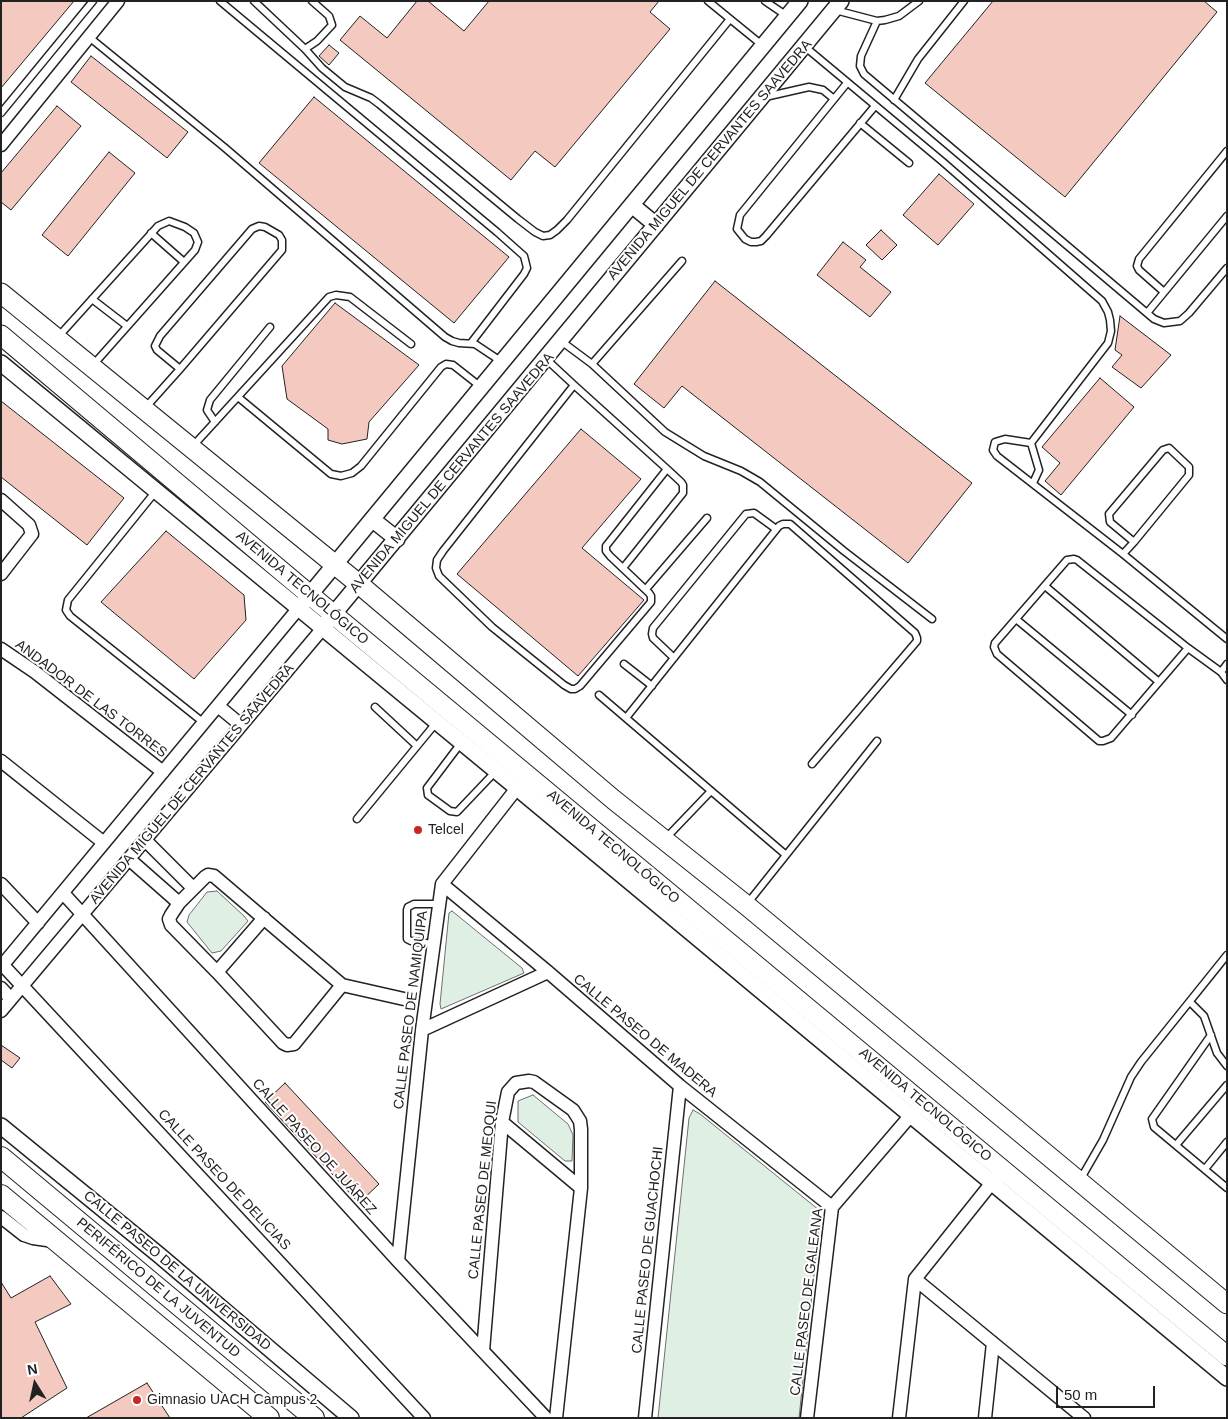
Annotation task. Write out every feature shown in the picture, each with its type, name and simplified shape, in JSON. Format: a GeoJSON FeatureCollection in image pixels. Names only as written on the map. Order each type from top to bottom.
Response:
{"type":"FeatureCollection","features":[{"type":"Feature","properties":{"kind":"highway","name":"PERIFÉRICO DE LA JUVENTUD"},"geometry":{"type":"LineString","coordinates":[[1,1157],[314,1418]]}},
{"type":"Feature","properties":{"kind":"highway","name":"PERIFÉRICO DE LA JUVENTUD"},"geometry":{"type":"LineString","coordinates":[[1,1195],[269,1418]]}},
{"type":"Feature","properties":{"kind":"main road"},"geometry":{"type":"LineString","coordinates":[[1,293],[360,585],[664,841],[746,905],[1079,1181],[1219,1292],[1227,1304]]}},
{"type":"Feature","properties":{"kind":"main road","name":"AVENIDA TECNOLÓGICO"},"geometry":{"type":"LineString","coordinates":[[1,335],[304,602],[997,1176],[1227,1356]]}},
{"type":"Feature","properties":{"kind":"street"},"geometry":{"type":"LineString","coordinates":[[1,145],[118,1]]}},
{"type":"Feature","properties":{"kind":"street","name":"AVENIDA MIGUEL DE CERVANTES SAAVEDRA"},"geometry":{"type":"LineString","coordinates":[[2,965],[633,206],[800,1]]}},
{"type":"Feature","properties":{"kind":"street","name":"AVENIDA MIGUEL DE CERVANTES SAAVEDRA"},"geometry":{"type":"LineString","coordinates":[[1,1010],[360,585],[838,5]]}},
{"type":"Feature","properties":{"kind":"street"},"geometry":{"type":"LineString","coordinates":[[633,206],[656,224]]}},
{"type":"Feature","properties":{"kind":"street"},"geometry":{"type":"LineString","coordinates":[[1,363],[157,490],[304,602]]}},
{"type":"Feature","properties":{"kind":"street"},"geometry":{"type":"LineString","coordinates":[[1,500],[29,525],[32,534],[1,574]]}},
{"type":"Feature","properties":{"kind":"street"},"geometry":{"type":"LineString","coordinates":[[373,520],[397,539]]}},
{"type":"Feature","properties":{"kind":"street"},"geometry":{"type":"LineString","coordinates":[[328,621],[437,722],[496,771],[916,1109]]}},
{"type":"Feature","properties":{"kind":"street","name":"ANDADOR DE LAS TORRES"},"geometry":{"type":"LineString","coordinates":[[1,649],[35,672],[163,772]]}},
{"type":"Feature","properties":{"kind":"street"},"geometry":{"type":"LineString","coordinates":[[218,706],[241,725]]}},
{"type":"Feature","properties":{"kind":"street"},"geometry":{"type":"LineString","coordinates":[[1,761],[104,843]]}},
{"type":"Feature","properties":{"kind":"street","name":"CALLE PASEO DE NAMIQUIPA"},"geometry":{"type":"LineString","coordinates":[[398,1261],[422,1030],[442,884],[517,788]]}},
{"type":"Feature","properties":{"kind":"street"},"geometry":{"type":"LineString","coordinates":[[145,840],[193,888]]}},
{"type":"Feature","properties":{"kind":"street"},"geometry":{"type":"LineString","coordinates":[[129,859],[179,903]]}},
{"type":"Feature","properties":{"kind":"street"},"geometry":{"type":"LineString","coordinates":[[342,985],[294,1044],[286,1045],[171,925],[171,916],[179,903],[193,888],[208,875],[214,876],[342,985],[404,999]]}},
{"type":"Feature","properties":{"kind":"street"},"geometry":{"type":"LineString","coordinates":[[1,884],[38,923]]}},
{"type":"Feature","properties":{"kind":"street","name":"CALLE PASEO DE MADERA"},"geometry":{"type":"LineString","coordinates":[[442,884],[680,1086],[832,1207]]}},
{"type":"Feature","properties":{"kind":"street","name":"CALLE PASEO DE JUÁREZ"},"geometry":{"type":"LineString","coordinates":[[63,893],[398,1261],[546,1418]]}},
{"type":"Feature","properties":{"kind":"street"},"geometry":{"type":"LineString","coordinates":[[218,972],[264,918]]}},
{"type":"Feature","properties":{"kind":"street","name":"CALLE PASEO DE DELICIAS"},"geometry":{"type":"LineString","coordinates":[[2,965],[424,1418]]}},
{"type":"Feature","properties":{"kind":"street"},"geometry":{"type":"LineString","coordinates":[[422,1030],[548,972]]}},
{"type":"Feature","properties":{"kind":"street"},"geometry":{"type":"LineString","coordinates":[[1,988],[11,998]]}},
{"type":"Feature","properties":{"kind":"street","name":"CALLE PASEO DE MEOQUI"},"geometry":{"type":"LineString","coordinates":[[483,1351],[502,1122],[511,1086],[522,1081],[534,1082],[573,1110],[580,1121],[581,1129],[581,1188],[556,1418]]}},
{"type":"Feature","properties":{"kind":"street","name":"CALLE PASEO DE GUACHOCHI"},"geometry":{"type":"LineString","coordinates":[[645,1418],[680,1086]]}},
{"type":"Feature","properties":{"kind":"street","name":"CALLE PASEO DE GALEANA"},"geometry":{"type":"LineString","coordinates":[[807,1418],[832,1207],[916,1109]]}},
{"type":"Feature","properties":{"kind":"street"},"geometry":{"type":"LineString","coordinates":[[502,1122],[581,1188]]}},
{"type":"Feature","properties":{"kind":"street","name":"CALLE PASEO DE LA UNIVERSIDAD"},"geometry":{"type":"LineString","coordinates":[[1,1126],[159,1255],[351,1418]]}},
{"type":"Feature","properties":{"kind":"street"},"geometry":{"type":"LineString","coordinates":[[899,1418],[915,1279],[997,1176],[1227,1378]]}},
{"type":"Feature","properties":{"kind":"street"},"geometry":{"type":"LineString","coordinates":[[1,1217],[24,1235],[57,1242]]}},
{"type":"Feature","properties":{"kind":"street"},"geometry":{"type":"LineString","coordinates":[[915,1279],[1079,1416]]}},
{"type":"Feature","properties":{"kind":"street"},"geometry":{"type":"LineString","coordinates":[[985,1418],[993,1343]]}},
{"type":"Feature","properties":{"kind":"lane"},"geometry":{"type":"LineString","coordinates":[[1,113],[93,1]]}},
{"type":"Feature","properties":{"kind":"lane"},"geometry":{"type":"LineString","coordinates":[[220,1],[524,256],[526,268],[524,274],[471,343]]}},
{"type":"Feature","properties":{"kind":"lane"},"geometry":{"type":"LineString","coordinates":[[254,1],[305,49],[322,68],[345,87],[371,98],[379,104],[518,220],[543,236],[550,235],[567,220],[730,19]]}},
{"type":"Feature","properties":{"kind":"lane"},"geometry":{"type":"LineString","coordinates":[[305,49],[317,41],[332,25],[332,21],[328,16],[312,1]]}},
{"type":"Feature","properties":{"kind":"lane"},"geometry":{"type":"LineString","coordinates":[[708,1],[763,46]]}},
{"type":"Feature","properties":{"kind":"lane"},"geometry":{"type":"LineString","coordinates":[[765,1],[788,16]]}},
{"type":"Feature","properties":{"kind":"lane"},"geometry":{"type":"LineString","coordinates":[[838,5],[877,21],[899,16],[919,1]]}},
{"type":"Feature","properties":{"kind":"lane"},"geometry":{"type":"LineString","coordinates":[[894,100],[918,59],[964,1]]}},
{"type":"Feature","properties":{"kind":"lane"},"geometry":{"type":"LineString","coordinates":[[877,21],[861,56],[860,66],[864,74],[1154,319],[1164,323],[1180,321],[1227,268]]}},
{"type":"Feature","properties":{"kind":"lane"},"geometry":{"type":"LineString","coordinates":[[89,36],[230,152],[445,337],[459,343],[471,343],[479,346],[503,363]]}},
{"type":"Feature","properties":{"kind":"lane"},"geometry":{"type":"LineString","coordinates":[[804,46],[1102,300],[1108,312],[1111,331],[1108,343],[1031,443]]}},
{"type":"Feature","properties":{"kind":"lane"},"geometry":{"type":"LineString","coordinates":[[848,83],[740,215],[737,229],[745,239],[756,242],[761,241],[766,236],[875,106]]}},
{"type":"Feature","properties":{"kind":"lane"},"geometry":{"type":"LineString","coordinates":[[762,97],[808,87],[824,90],[834,99]]}},
{"type":"Feature","properties":{"kind":"lane"},"geometry":{"type":"LineString","coordinates":[[860,123],[909,162]]}},
{"type":"Feature","properties":{"kind":"lane"},"geometry":{"type":"LineString","coordinates":[[1164,292],[1139,270],[1137,266],[1139,259],[1227,151]]}},
{"type":"Feature","properties":{"kind":"lane"},"geometry":{"type":"LineString","coordinates":[[1146,313],[1227,216]]}},
{"type":"Feature","properties":{"kind":"lane"},"geometry":{"type":"LineString","coordinates":[[58,338],[158,226],[169,221],[185,227],[194,233],[197,238],[197,246],[91,366]]}},
{"type":"Feature","properties":{"kind":"lane"},"geometry":{"type":"LineString","coordinates":[[144,409],[180,369],[282,250],[282,240],[279,235],[265,226],[252,229],[160,336],[155,346],[156,350],[180,369]]}},
{"type":"Feature","properties":{"kind":"lane"},"geometry":{"type":"LineString","coordinates":[[151,233],[184,262]]}},
{"type":"Feature","properties":{"kind":"lane"},"geometry":{"type":"LineString","coordinates":[[592,364],[682,261]]}},
{"type":"Feature","properties":{"kind":"lane"},"geometry":{"type":"LineString","coordinates":[[192,448],[329,297],[336,294],[350,297],[411,344]]}},
{"type":"Feature","properties":{"kind":"lane"},"geometry":{"type":"LineString","coordinates":[[92,299],[127,326]]}},
{"type":"Feature","properties":{"kind":"lane"},"geometry":{"type":"LineString","coordinates":[[215,422],[208,410],[210,400],[270,327]]}},
{"type":"Feature","properties":{"kind":"lane"},"geometry":{"type":"LineString","coordinates":[[561,341],[592,364],[665,432],[704,456],[741,471],[760,482],[932,618]]}},
{"type":"Feature","properties":{"kind":"lane"},"geometry":{"type":"LineString","coordinates":[[546,359],[681,482],[682,493],[623,568]]}},
{"type":"Feature","properties":{"kind":"lane"},"geometry":{"type":"LineString","coordinates":[[238,397],[332,474],[341,476],[352,473],[361,466],[441,367],[446,364],[453,365],[482,388]]}},
{"type":"Feature","properties":{"kind":"lane"},"geometry":{"type":"LineString","coordinates":[[574,385],[443,551],[437,560],[436,568],[439,576],[492,627],[571,688],[575,689],[580,686],[649,604],[651,596],[646,589],[610,556],[606,551],[606,546],[667,469]]}},
{"type":"Feature","properties":{"kind":"lane"},"geometry":{"type":"LineString","coordinates":[[1031,443],[1005,439],[995,442],[992,450],[996,456],[1123,554],[1227,639]]}},
{"type":"Feature","properties":{"kind":"lane"},"geometry":{"type":"LineString","coordinates":[[1031,443],[1039,470],[1033,483]]}},
{"type":"Feature","properties":{"kind":"lane"},"geometry":{"type":"LineString","coordinates":[[1123,554],[1134,542],[1189,475],[1189,467],[1169,448],[1162,450],[1109,514],[1110,522],[1134,542]]}},
{"type":"Feature","properties":{"kind":"lane"},"geometry":{"type":"LineString","coordinates":[[157,490],[68,600],[66,610],[70,616],[204,723]]}},
{"type":"Feature","properties":{"kind":"lane"},"geometry":{"type":"LineString","coordinates":[[674,658],[653,638],[653,628],[746,514],[754,513],[776,529]]}},
{"type":"Feature","properties":{"kind":"lane"},"geometry":{"type":"LineString","coordinates":[[646,589],[707,518]]}},
{"type":"Feature","properties":{"kind":"lane"},"geometry":{"type":"LineString","coordinates":[[626,718],[776,529],[783,524],[790,524],[915,633],[917,638],[917,641],[812,764]]}},
{"type":"Feature","properties":{"kind":"lane"},"geometry":{"type":"LineString","coordinates":[[1188,648],[1111,738],[1099,741],[997,654],[994,647],[995,643],[1067,560],[1078,560],[1221,672],[1227,680]]}},
{"type":"Feature","properties":{"kind":"lane"},"geometry":{"type":"LineString","coordinates":[[1045,586],[1160,682]]}},
{"type":"Feature","properties":{"kind":"lane"},"geometry":{"type":"LineString","coordinates":[[1016,619],[1132,714]]}},
{"type":"Feature","properties":{"kind":"lane"},"geometry":{"type":"LineString","coordinates":[[624,664],[652,686]]}},
{"type":"Feature","properties":{"kind":"lane"},"geometry":{"type":"LineString","coordinates":[[1221,672],[1227,664]]}},
{"type":"Feature","properties":{"kind":"lane"},"geometry":{"type":"LineString","coordinates":[[599,695],[786,855]]}},
{"type":"Feature","properties":{"kind":"lane"},"geometry":{"type":"LineString","coordinates":[[374,708],[417,746]]}},
{"type":"Feature","properties":{"kind":"lane"},"geometry":{"type":"LineString","coordinates":[[357,818],[437,722]]}},
{"type":"Feature","properties":{"kind":"lane"},"geometry":{"type":"LineString","coordinates":[[462,742],[427,788],[428,795],[450,811],[457,812],[496,771]]}},
{"type":"Feature","properties":{"kind":"lane"},"geometry":{"type":"LineString","coordinates":[[746,905],[878,742]]}},
{"type":"Feature","properties":{"kind":"lane"},"geometry":{"type":"LineString","coordinates":[[664,841],[711,790]]}},
{"type":"Feature","properties":{"kind":"lane"},"geometry":{"type":"LineString","coordinates":[[433,944],[407,939],[407,910],[408,907],[414,904],[439,904]]}},
{"type":"Feature","properties":{"kind":"lane"},"geometry":{"type":"LineString","coordinates":[[1079,1181],[1102,1140],[1131,1077],[1227,955]]}},
{"type":"Feature","properties":{"kind":"lane"},"geometry":{"type":"LineString","coordinates":[[1190,1002],[1204,1016],[1217,1053],[1227,1066]]}},
{"type":"Feature","properties":{"kind":"lane"},"geometry":{"type":"LineString","coordinates":[[1211,1035],[1152,1119],[1154,1127],[1227,1188]]}},
{"type":"Feature","properties":{"kind":"lane"},"geometry":{"type":"LineString","coordinates":[[1176,1145],[1227,1086]]}},
{"type":"Feature","properties":{"kind":"lane"},"geometry":{"type":"LineString","coordinates":[[1205,1170],[1227,1142]]}},
{"type":"Feature","properties":{"kind":"green space"},"geometry":{"type":"Polygon","coordinates":[[[217,891],[248,921],[221,951],[212,953],[187,922],[189,915],[207,892],[217,891]]]}},
{"type":"Feature","properties":{"kind":"green space"},"geometry":{"type":"Polygon","coordinates":[[[452,911],[522,968],[524,973],[441,1009],[449,913],[452,911]]]}},
{"type":"Feature","properties":{"kind":"green space"},"geometry":{"type":"Polygon","coordinates":[[[533,1095],[568,1124],[573,1135],[572,1161],[565,1161],[518,1122],[518,1101],[533,1095]]]}},
{"type":"Feature","properties":{"kind":"green space"},"geometry":{"type":"Polygon","coordinates":[[[693,1110],[819,1210],[820,1218],[799,1418],[658,1418],[689,1118],[693,1110]]]}},
{"type":"Feature","properties":{"kind":"building"},"geometry":{"type":"Polygon","coordinates":[[[1,1],[74,1],[1,88],[1,1]]]}},
{"type":"Feature","properties":{"kind":"building"},"geometry":{"type":"Polygon","coordinates":[[[417,1],[428,1],[464,31],[489,1],[659,1],[650,12],[670,29],[555,167],[535,151],[511,180],[340,40],[360,16],[387,38],[417,1]]]}},
{"type":"Feature","properties":{"kind":"building"},"geometry":{"type":"Polygon","coordinates":[[[993,1],[1204,1],[1217,12],[1065,197],[925,83],[993,1]]]}},
{"type":"Feature","properties":{"kind":"building"},"geometry":{"type":"Polygon","coordinates":[[[329,45],[339,53],[329,65],[319,56],[329,45]]]}},
{"type":"Feature","properties":{"kind":"building"},"geometry":{"type":"Polygon","coordinates":[[[91,56],[188,132],[167,158],[71,82],[91,56]]]}},
{"type":"Feature","properties":{"kind":"building"},"geometry":{"type":"Polygon","coordinates":[[[314,97],[509,257],[454,323],[259,163],[314,97]]]}},
{"type":"Feature","properties":{"kind":"building"},"geometry":{"type":"Polygon","coordinates":[[[57,106],[81,126],[11,210],[1,202],[1,173],[57,106]]]}},
{"type":"Feature","properties":{"kind":"building"},"geometry":{"type":"Polygon","coordinates":[[[109,152],[135,173],[68,256],[42,235],[109,152]]]}},
{"type":"Feature","properties":{"kind":"building"},"geometry":{"type":"Polygon","coordinates":[[[939,174],[974,204],[938,245],[903,215],[939,174]]]}},
{"type":"Feature","properties":{"kind":"building"},"geometry":{"type":"Polygon","coordinates":[[[881,230],[897,245],[882,260],[866,245],[881,230]]]}},
{"type":"Feature","properties":{"kind":"building"},"geometry":{"type":"Polygon","coordinates":[[[843,242],[866,260],[860,267],[891,292],[870,317],[817,275],[843,242]]]}},
{"type":"Feature","properties":{"kind":"building"},"geometry":{"type":"Polygon","coordinates":[[[715,281],[972,483],[908,563],[682,386],[664,408],[634,384],[715,281]]]}},
{"type":"Feature","properties":{"kind":"building"},"geometry":{"type":"Polygon","coordinates":[[[335,303],[419,365],[369,422],[367,439],[342,444],[328,440],[328,429],[287,399],[282,366],[335,303]]]}},
{"type":"Feature","properties":{"kind":"building"},"geometry":{"type":"Polygon","coordinates":[[[1120,316],[1171,355],[1141,388],[1112,367],[1122,355],[1115,350],[1120,316]]]}},
{"type":"Feature","properties":{"kind":"building"},"geometry":{"type":"Polygon","coordinates":[[[1100,378],[1134,407],[1061,495],[1045,481],[1060,463],[1042,447],[1100,378]]]}},
{"type":"Feature","properties":{"kind":"building"},"geometry":{"type":"Polygon","coordinates":[[[1,401],[124,498],[87,545],[1,477],[1,401]]]}},
{"type":"Feature","properties":{"kind":"building"},"geometry":{"type":"Polygon","coordinates":[[[581,429],[641,479],[582,548],[644,600],[578,676],[457,574],[581,429]]]}},
{"type":"Feature","properties":{"kind":"building"},"geometry":{"type":"Polygon","coordinates":[[[166,531],[244,595],[246,620],[194,679],[101,602],[166,531]]]}},
{"type":"Feature","properties":{"kind":"building"},"geometry":{"type":"Polygon","coordinates":[[[1,1045],[20,1058],[12,1068],[1,1060],[1,1045]]]}},
{"type":"Feature","properties":{"kind":"building"},"geometry":{"type":"Polygon","coordinates":[[[285,1083],[379,1184],[359,1203],[265,1102],[285,1083]]]}},
{"type":"Feature","properties":{"kind":"building"},"geometry":{"type":"Polygon","coordinates":[[[50,1276],[71,1304],[35,1322],[67,1388],[21,1418],[1,1418],[1,1282],[11,1298],[50,1276]]]}},
{"type":"Feature","properties":{"kind":"building","name":"Gimnasio UACH Campus 2"},"geometry":{"type":"Polygon","coordinates":[[[147,1383],[170,1418],[86,1418],[147,1383]]]}},
{"type":"Feature","properties":{"kind":"place","name":"Telcel"},"geometry":{"type":"Point","coordinates":[418,830]}},
{"type":"Feature","properties":{"kind":"place","name":"Gimnasio UACH Campus 2"},"geometry":{"type":"Point","coordinates":[137,1400]}}]}
